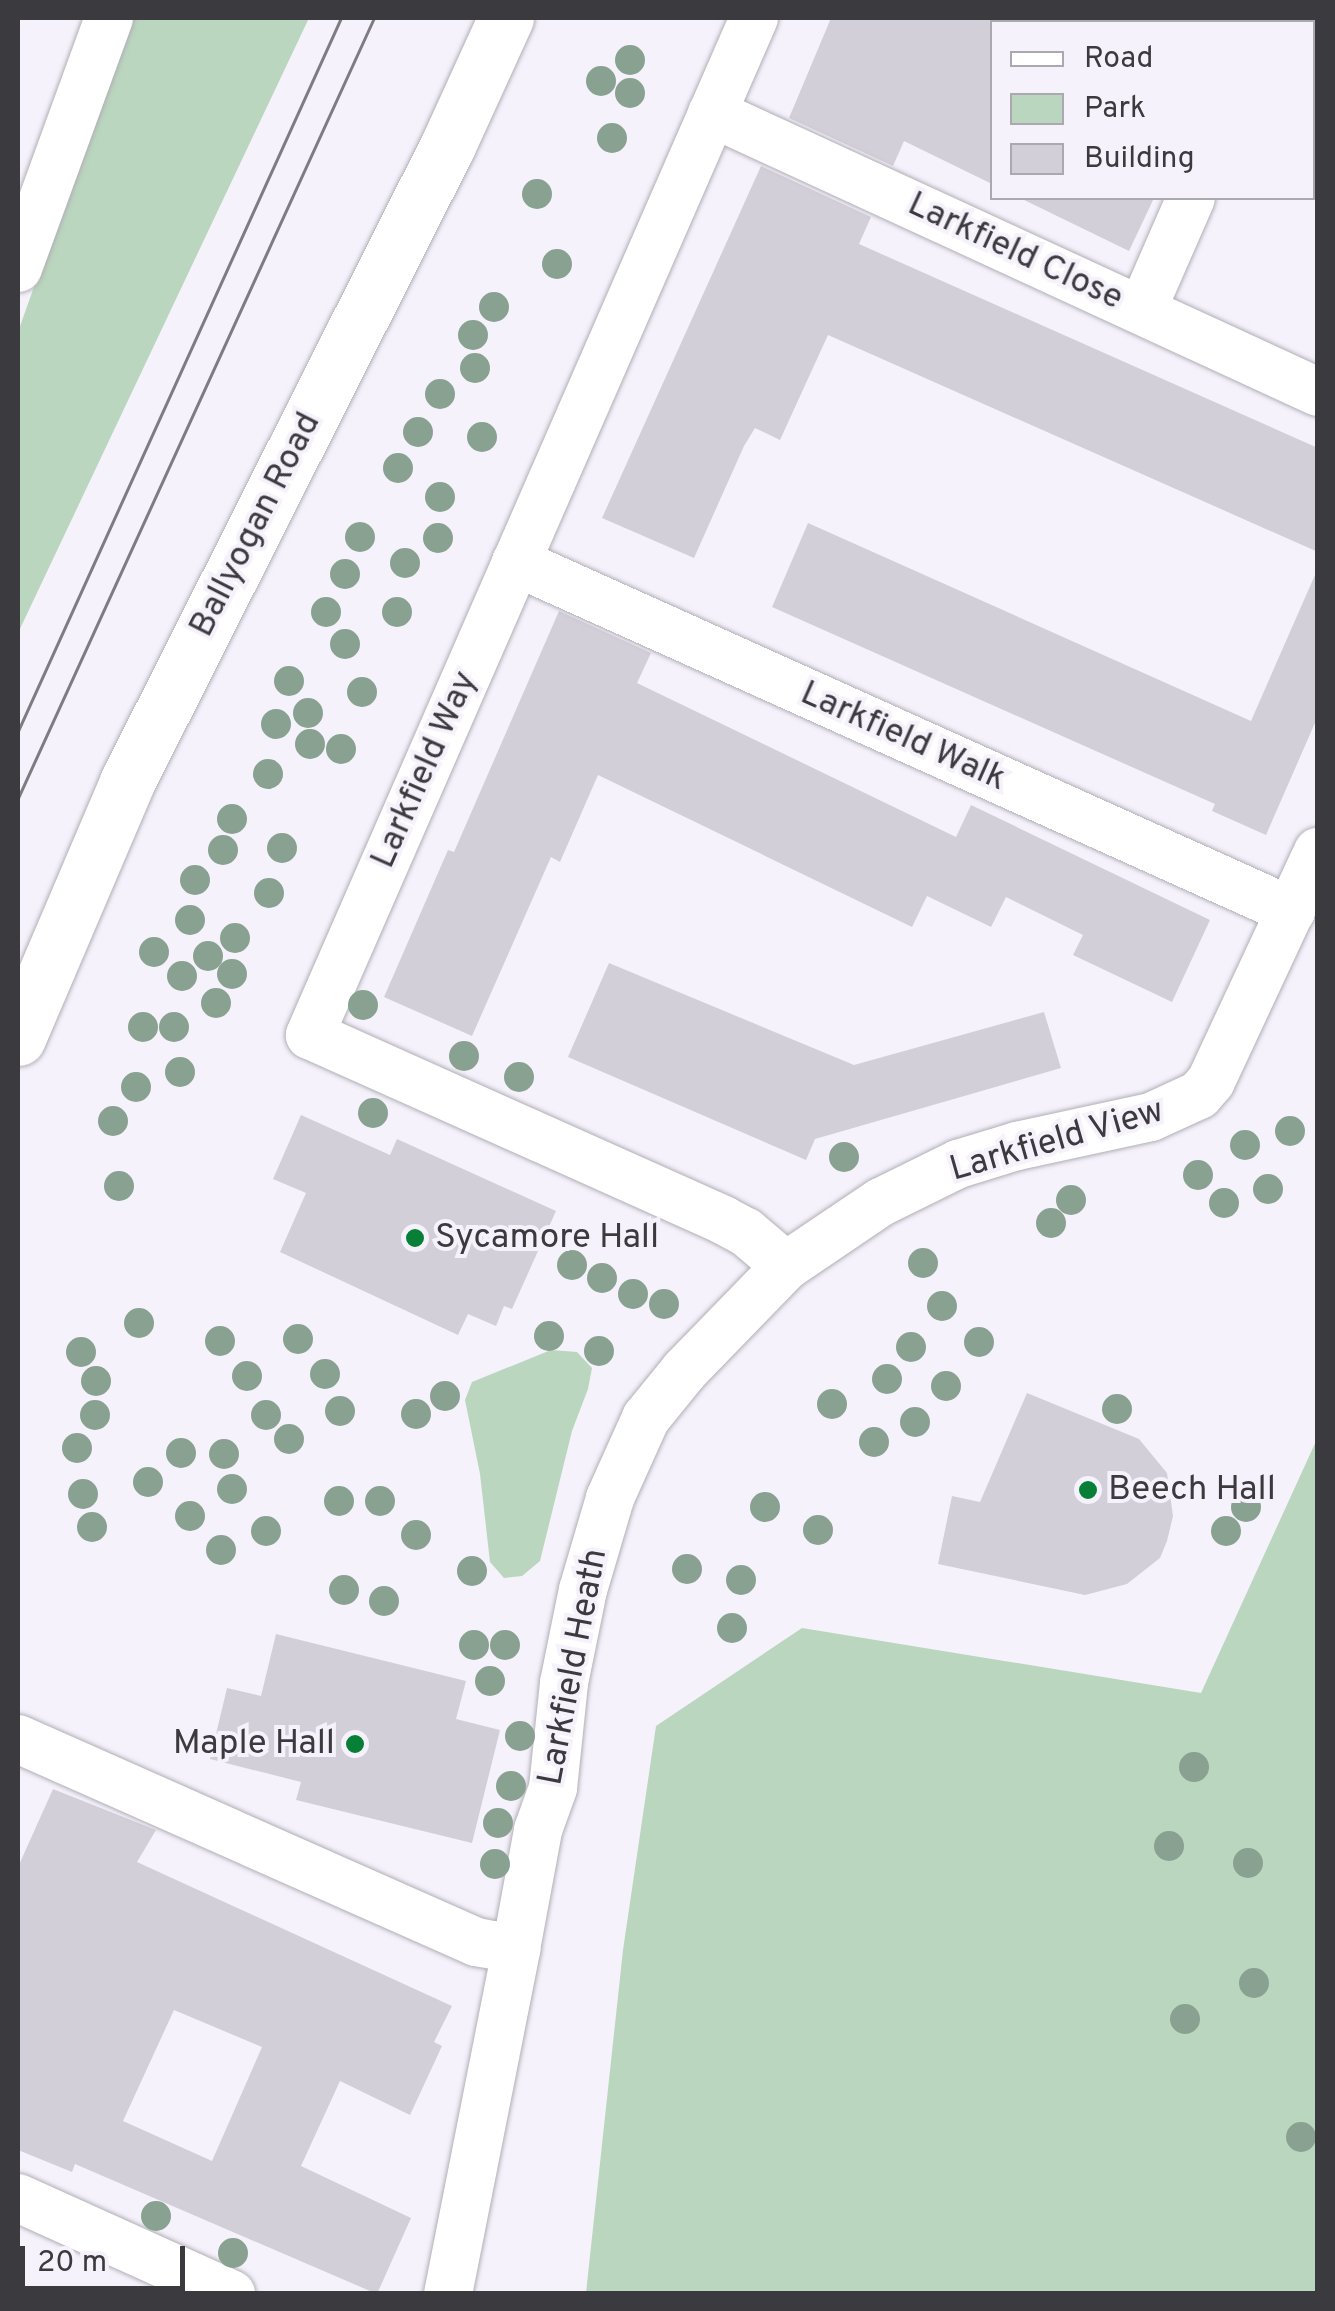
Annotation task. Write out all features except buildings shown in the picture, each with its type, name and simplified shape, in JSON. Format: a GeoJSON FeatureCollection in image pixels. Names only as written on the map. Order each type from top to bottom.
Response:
{"type":"FeatureCollection","features":[{"type":"Feature","properties":{"kind":"street"},"geometry":{"type":"LineString","coordinates":[[18,268],[109,18]]}},
{"type":"Feature","properties":{"kind":"street","name":"Ballyogan Road"},"geometry":{"type":"LineString","coordinates":[[18,1038],[127,782],[448,144],[506,18]]}},
{"type":"Feature","properties":{"kind":"street","name":"Larkfield Way"},"geometry":{"type":"LineString","coordinates":[[754,18],[310,1035],[723,1220],[786,1266]]}},
{"type":"Feature","properties":{"kind":"street","name":"Larkfield Close"},"geometry":{"type":"LineString","coordinates":[[712,114],[1318,392]]}},
{"type":"Feature","properties":{"kind":"street"},"geometry":{"type":"LineString","coordinates":[[1142,310],[1190,200]]}},
{"type":"Feature","properties":{"kind":"street","name":"Larkfield Walk"},"geometry":{"type":"LineString","coordinates":[[516,562],[1291,910]]}},
{"type":"Feature","properties":{"kind":"street","name":"Larkfield View"},"geometry":{"type":"LineString","coordinates":[[786,1266],[882,1202],[958,1164],[1168,1112],[1199,1095],[1211,1081],[1318,852]]}},
{"type":"Feature","properties":{"kind":"street","name":"Larkfield Heath"},"geometry":{"type":"LineString","coordinates":[[448,2294],[538,1830],[553,1788],[564,1684],[583,1590],[610,1498],[646,1418],[685,1370],[786,1266]]}},
{"type":"Feature","properties":{"kind":"street"},"geometry":{"type":"LineString","coordinates":[[18,1738],[476,1942],[516,1948]]}},
{"type":"Feature","properties":{"kind":"street"},"geometry":{"type":"LineString","coordinates":[[18,2198],[231,2294]]}},
{"type":"Feature","properties":{"kind":"green space"},"geometry":{"type":"Polygon","coordinates":[[[129,18],[309,18],[18,633],[18,332],[129,18]]]}},
{"type":"Feature","properties":{"kind":"green space"},"geometry":{"type":"Polygon","coordinates":[[[551,1350],[577,1352],[592,1368],[588,1389],[572,1431],[540,1561],[522,1576],[504,1578],[490,1562],[480,1474],[465,1400],[472,1382],[551,1350]]]}},
{"type":"Feature","properties":{"kind":"green space"},"geometry":{"type":"Polygon","coordinates":[[[1317,1439],[1317,2293],[586,2293],[623,1950],[656,1726],[802,1628],[1201,1693],[1317,1439]]]}},
{"type":"Feature","properties":{"kind":"tram line"},"geometry":{"type":"LineString","coordinates":[[18,731],[341,18]]}},
{"type":"Feature","properties":{"kind":"tram line"},"geometry":{"type":"LineString","coordinates":[[18,798],[374,18]]}},
{"type":"Feature","properties":{"kind":"place","name":"Sycamore Hall"},"geometry":{"type":"Point","coordinates":[415,1238]}},
{"type":"Feature","properties":{"kind":"place","name":"Beech Hall"},"geometry":{"type":"Point","coordinates":[1088,1490]}},
{"type":"Feature","properties":{"kind":"place","name":"Maple Hall"},"geometry":{"type":"Point","coordinates":[355,1744]}}]}
